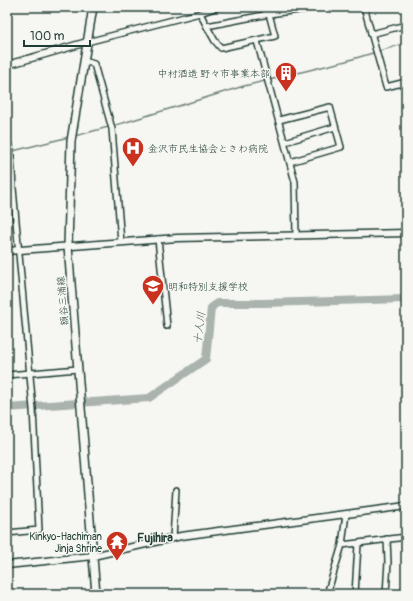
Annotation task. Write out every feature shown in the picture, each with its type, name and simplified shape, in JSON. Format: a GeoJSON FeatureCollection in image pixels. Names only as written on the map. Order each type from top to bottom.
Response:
{"type":"FeatureCollection","features":[{"type":"Feature","properties":{"kind":"main road","name":"額谷三浦線"},"geometry":{"type":"LineString","coordinates":[[93,7],[71,141],[68,246],[96,594]]}},
{"type":"Feature","properties":{"kind":"street"},"geometry":{"type":"LineString","coordinates":[[7,65],[218,7]]}},
{"type":"Feature","properties":{"kind":"street"},"geometry":{"type":"LineString","coordinates":[[200,13],[214,41],[221,48],[275,36],[269,14],[261,7]]}},
{"type":"Feature","properties":{"kind":"street"},"geometry":{"type":"LineString","coordinates":[[206,25],[321,7]]}},
{"type":"Feature","properties":{"kind":"street"},"geometry":{"type":"LineString","coordinates":[[364,7],[386,87],[406,82]]}},
{"type":"Feature","properties":{"kind":"street"},"geometry":{"type":"LineString","coordinates":[[371,34],[406,25]]}},
{"type":"Feature","properties":{"kind":"street"},"geometry":{"type":"LineString","coordinates":[[257,40],[295,182],[296,235]]}},
{"type":"Feature","properties":{"kind":"street"},"geometry":{"type":"LineString","coordinates":[[84,61],[94,64],[111,126],[121,242]]}},
{"type":"Feature","properties":{"kind":"street"},"geometry":{"type":"LineString","coordinates":[[279,120],[330,107],[341,147],[290,162]]}},
{"type":"Feature","properties":{"kind":"street"},"geometry":{"type":"LineString","coordinates":[[285,142],[335,127]]}},
{"type":"Feature","properties":{"kind":"street"},"geometry":{"type":"LineString","coordinates":[[7,138],[11,151],[30,373],[39,530],[7,533]]}},
{"type":"Feature","properties":{"kind":"street"},"geometry":{"type":"LineString","coordinates":[[7,188],[13,188]]}},
{"type":"Feature","properties":{"kind":"street"},"geometry":{"type":"LineString","coordinates":[[7,251],[158,239],[406,233]]}},
{"type":"Feature","properties":{"kind":"street"},"geometry":{"type":"LineString","coordinates":[[158,239],[167,326]]}},
{"type":"Feature","properties":{"kind":"street"},"geometry":{"type":"LineString","coordinates":[[7,375],[78,369]]}},
{"type":"Feature","properties":{"kind":"street"},"geometry":{"type":"LineString","coordinates":[[173,538],[176,490]]}},
{"type":"Feature","properties":{"kind":"street"},"geometry":{"type":"LineString","coordinates":[[7,561],[7,565],[93,556],[173,538],[406,506]]}},
{"type":"Feature","properties":{"kind":"street"},"geometry":{"type":"LineString","coordinates":[[327,594],[342,545],[346,514]]}},
{"type":"Feature","properties":{"kind":"street"},"geometry":{"type":"LineString","coordinates":[[342,545],[406,537]]}},
{"type":"Feature","properties":{"kind":"street"},"geometry":{"type":"LineString","coordinates":[[386,594],[388,562],[387,540]]}},
{"type":"Feature","properties":{"kind":"street"},"geometry":{"type":"LineString","coordinates":[[355,594],[358,544]]}},
{"type":"Feature","properties":{"kind":"waterway"},"geometry":{"type":"LineString","coordinates":[[269,80],[346,61],[406,43]]}},
{"type":"Feature","properties":{"kind":"waterway"},"geometry":{"type":"LineString","coordinates":[[75,136],[265,81]]}},
{"type":"Feature","properties":{"kind":"waterway"},"geometry":{"type":"LineString","coordinates":[[13,151],[69,137]]}},
{"type":"Feature","properties":{"kind":"waterway","name":"十人川"},"geometry":{"type":"LineString","coordinates":[[7,408],[149,398],[206,359],[211,308],[217,303],[406,299]]}},
{"type":"Feature","properties":{"kind":"place","name":"中村酒造 野々市事業本部"},"geometry":{"type":"Point","coordinates":[286,92]}},
{"type":"Feature","properties":{"kind":"place","name":"金沢市民生協会ときわ病院"},"geometry":{"type":"Point","coordinates":[133,168]}},
{"type":"Feature","properties":{"kind":"place","name":"明和特別支援学校"},"geometry":{"type":"Point","coordinates":[153,306]}},
{"type":"Feature","properties":{"kind":"place","name":"Kinkyo-Hachiman Jinja Shrine"},"geometry":{"type":"Point","coordinates":[117,562]}},
{"type":"Feature","properties":{"kind":"district","name":"Fujihira"},"geometry":{"type":"Point","coordinates":[155,538]}}]}
